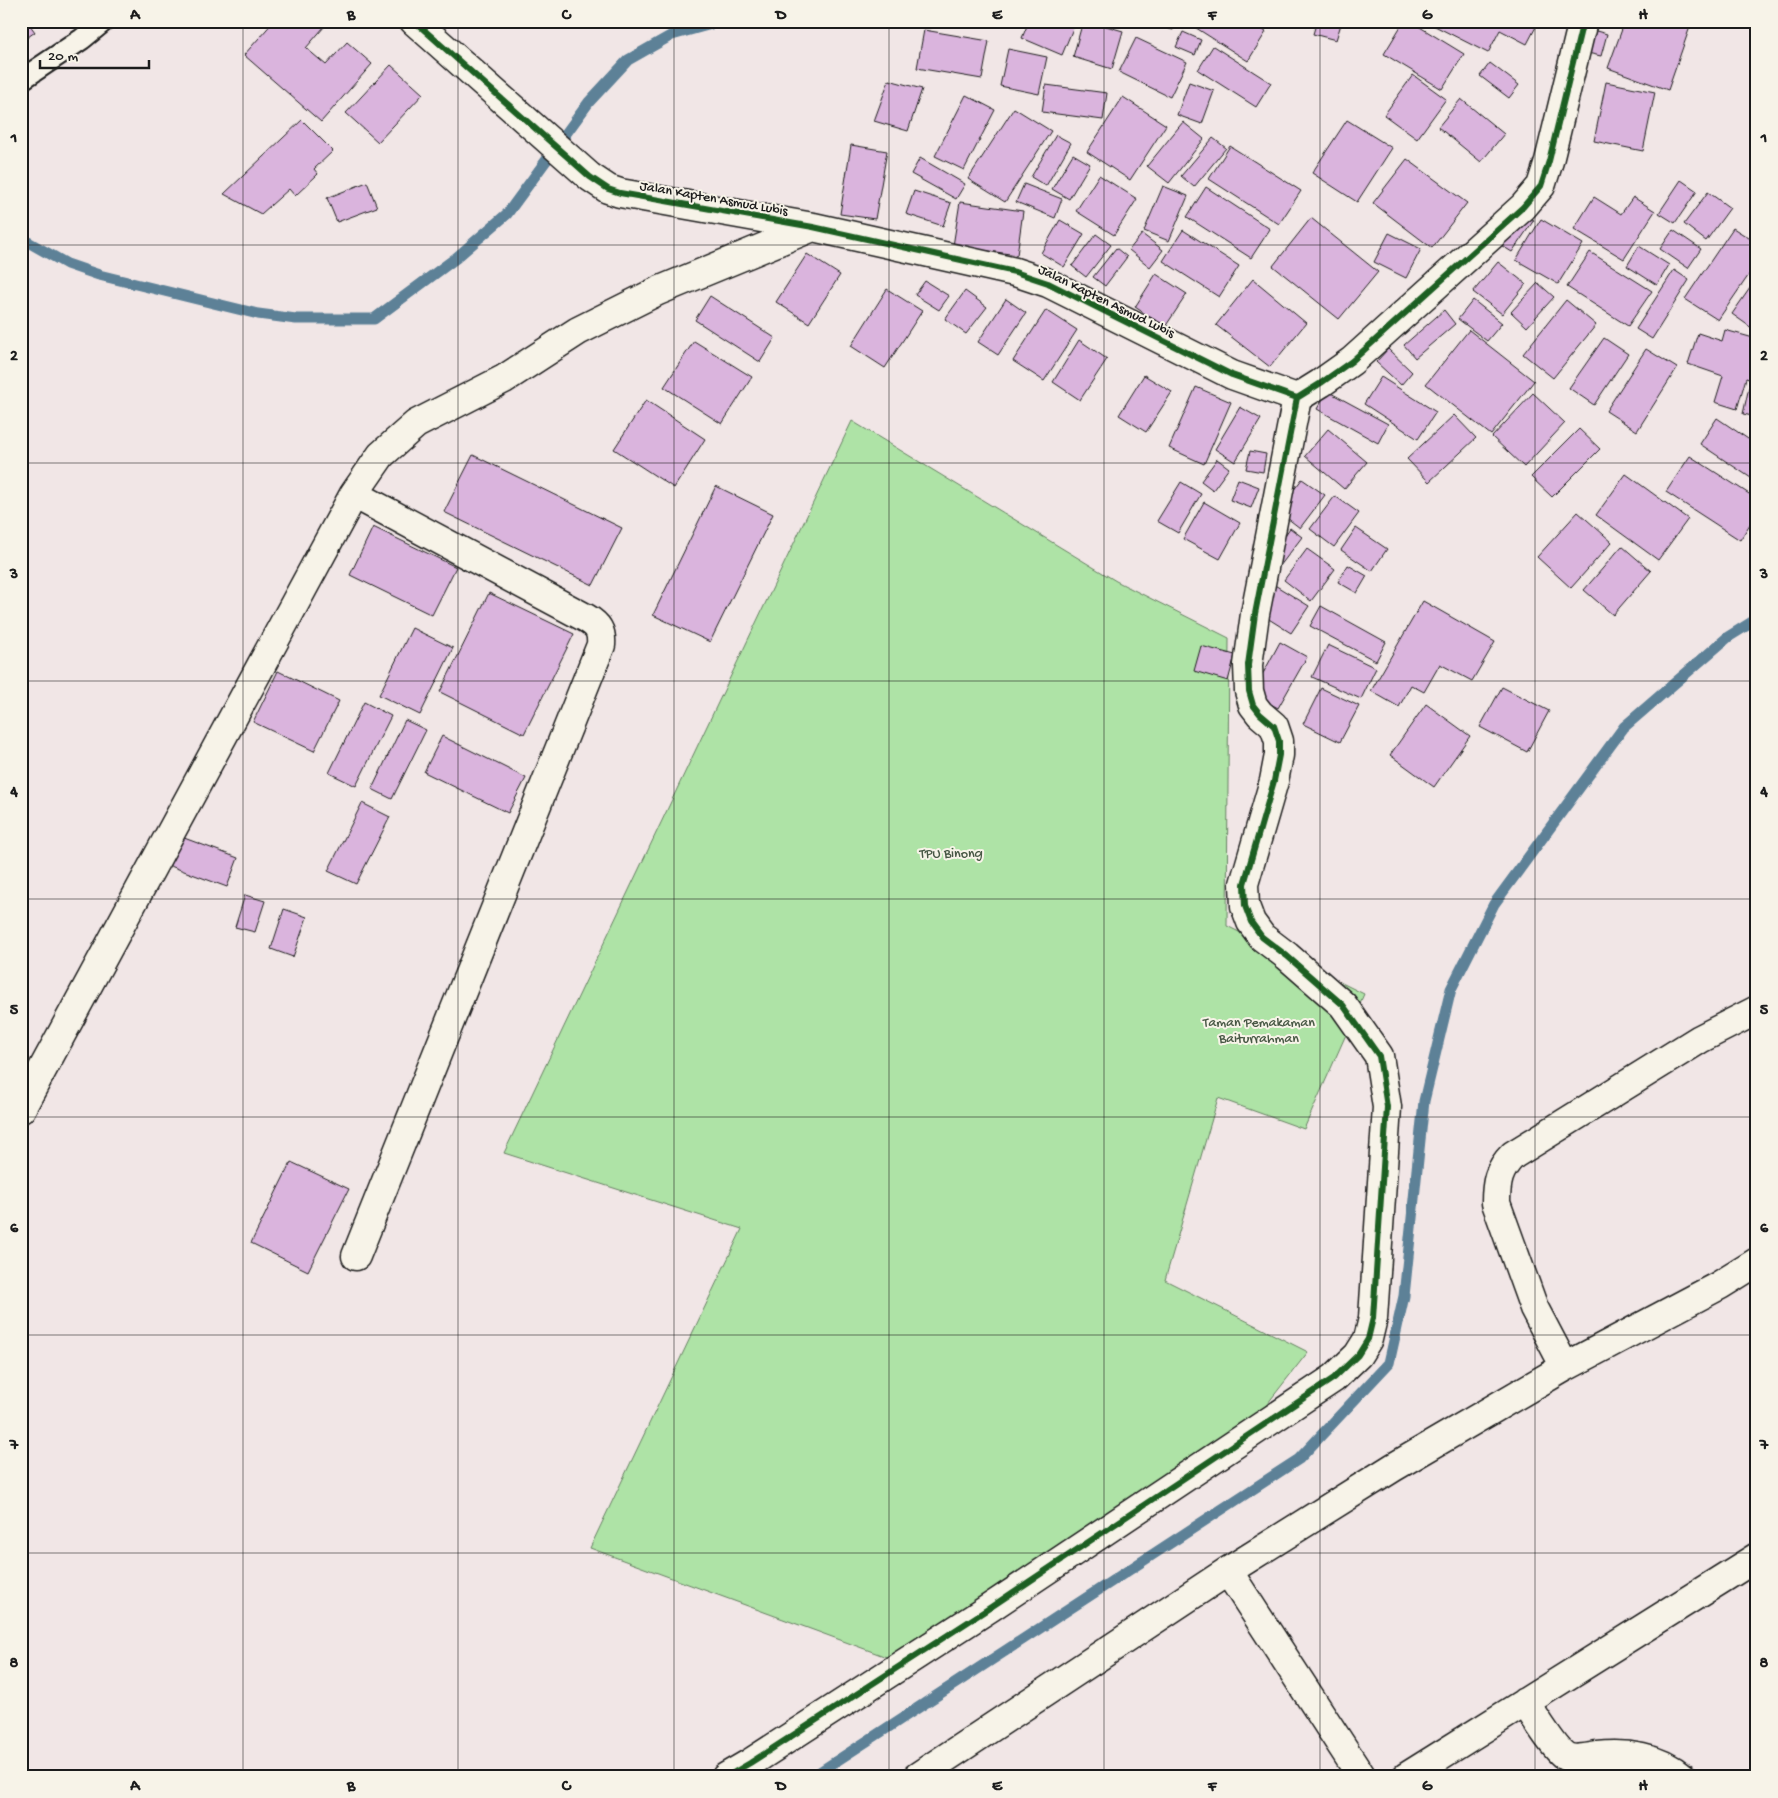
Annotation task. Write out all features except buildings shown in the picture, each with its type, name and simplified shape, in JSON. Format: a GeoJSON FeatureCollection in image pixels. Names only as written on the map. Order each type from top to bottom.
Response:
{"type":"FeatureCollection","features":[{"type":"Feature","properties":{"kind":"street","name":"Jalan Kapten Asmud Lubis"},"geometry":{"type":"LineString","coordinates":[[414,21],[590,177],[608,189],[620,193],[814,227],[1016,272],[1048,283],[1232,375],[1297,398]]}},
{"type":"Feature","properties":{"kind":"street"},"geometry":{"type":"LineString","coordinates":[[726,1777],[992,1607],[1334,1378],[1358,1355],[1368,1339],[1373,1318],[1376,1288],[1387,1107],[1379,1056],[1343,1005],[1287,956],[1262,937],[1251,922],[1245,906],[1244,884],[1274,781],[1279,755],[1279,741],[1274,726],[1253,705],[1250,690],[1248,665],[1255,614],[1297,398],[1352,361],[1523,208],[1540,186],[1583,21]]}},
{"type":"Feature","properties":{"kind":"street"},"geometry":{"type":"LineString","coordinates":[[21,1109],[354,494],[381,455],[416,424],[504,379],[578,331],[658,291],[814,227]]}},
{"type":"Feature","properties":{"kind":"street"},"geometry":{"type":"LineString","coordinates":[[354,494],[595,623],[601,630],[602,638],[601,645],[356,1256]]}},
{"type":"Feature","properties":{"kind":"street"},"geometry":{"type":"LineString","coordinates":[[1565,1367],[1534,1308],[1496,1203],[1499,1175],[1513,1155],[1700,1040],[1757,1010]]}},
{"type":"Feature","properties":{"kind":"street"},"geometry":{"type":"LineString","coordinates":[[917,1777],[1228,1571],[1394,1467],[1565,1367],[1720,1285],[1757,1262]]}},
{"type":"Feature","properties":{"kind":"street"},"geometry":{"type":"LineString","coordinates":[[1406,1777],[1757,1557]]}},
{"type":"Feature","properties":{"kind":"street"},"geometry":{"type":"LineString","coordinates":[[1228,1571],[1362,1777]]}},
{"type":"Feature","properties":{"kind":"street"},"geometry":{"type":"LineString","coordinates":[[1525,1702],[1566,1757],[1573,1759],[1619,1754],[1643,1758],[1666,1766],[1682,1777]]}},
{"type":"Feature","properties":{"kind":"lane"},"geometry":{"type":"LineString","coordinates":[[21,80],[82,40],[104,21]]}},
{"type":"Feature","properties":{"kind":"green space","name":"TPU Binong"},"geometry":{"type":"Polygon","coordinates":[[[852,421],[1116,581],[1229,638],[1227,926],[1364,994],[1304,1129],[1218,1098],[1165,1280],[1308,1352],[1231,1450],[892,1659],[590,1548],[742,1229],[504,1153],[852,421]]]}},
{"type":"Feature","properties":{"kind":"waterway"},"geometry":{"type":"LineString","coordinates":[[21,238],[67,264],[99,275],[258,314],[296,319],[374,319],[456,258],[507,214],[589,102],[628,60],[672,35],[722,21]]}},
{"type":"Feature","properties":{"kind":"waterway"},"geometry":{"type":"LineString","coordinates":[[812,1777],[1299,1459],[1389,1363],[1404,1296],[1424,1101],[1451,989],[1494,904],[1624,727],[1728,637],[1757,619]]}},
{"type":"Feature","properties":{"kind":"cycle path"},"geometry":{"type":"LineString","coordinates":[[414,21],[590,177],[608,189],[620,193],[813,227],[1015,272],[1048,283],[1232,375],[1297,398],[1352,361],[1523,207],[1541,186],[1549,161],[1583,21]]}},
{"type":"Feature","properties":{"kind":"cycle path"},"geometry":{"type":"LineString","coordinates":[[726,1777],[991,1607],[1334,1378],[1358,1355],[1368,1339],[1373,1318],[1387,1107],[1379,1056],[1343,1005],[1287,956],[1262,937],[1251,922],[1245,906],[1244,884],[1274,781],[1279,755],[1279,741],[1274,726],[1253,705],[1249,691],[1248,665],[1255,614],[1297,398]]}},
{"type":"Feature","properties":{"kind":"park label","name":"Taman Pemakaman Baiturrahman"},"geometry":{"type":"Point","coordinates":[1259,1030]}}]}
